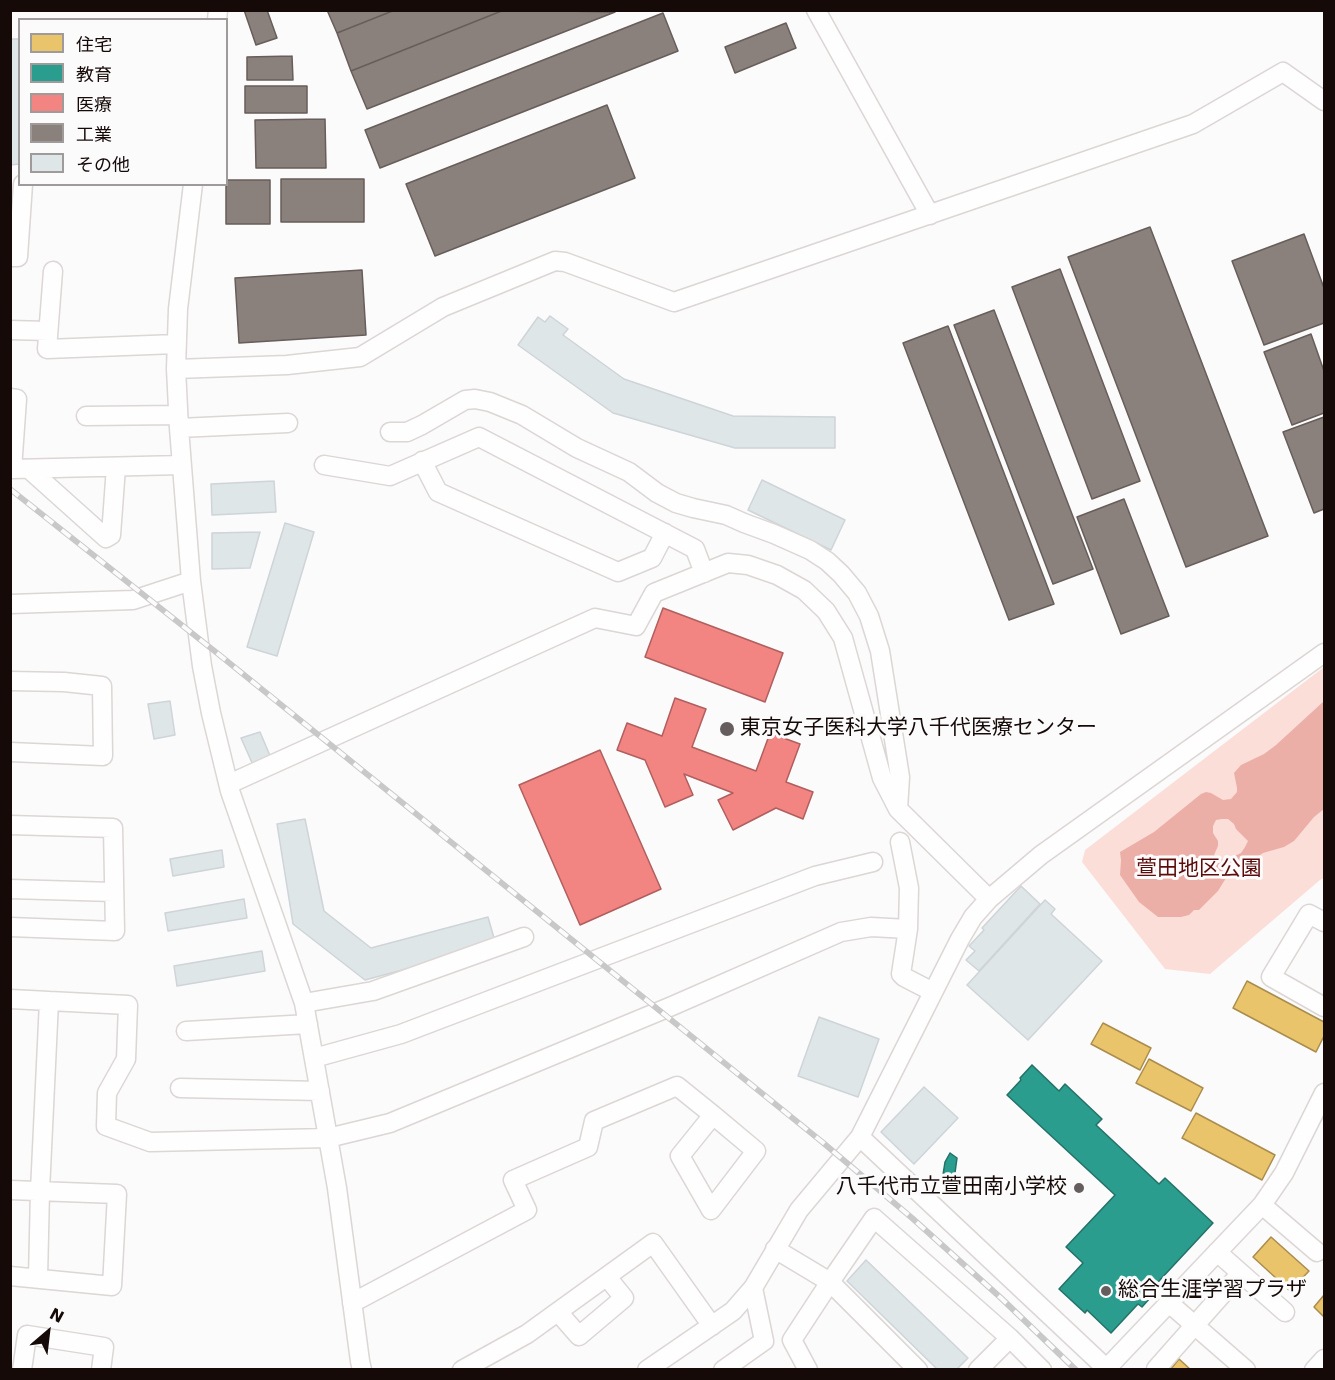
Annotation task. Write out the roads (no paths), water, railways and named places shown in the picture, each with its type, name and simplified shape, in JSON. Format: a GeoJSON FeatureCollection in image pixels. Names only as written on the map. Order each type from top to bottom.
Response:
{"type":"FeatureCollection","features":[{"type":"Feature","properties":{"kind":"street"},"geometry":{"type":"LineString","coordinates":[[816,10],[930,214]]}},
{"type":"Feature","properties":{"kind":"street"},"geometry":{"type":"LineString","coordinates":[[176,369],[287,365],[360,357],[443,307],[555,261],[565,262],[674,302],[1193,124],[1283,72],[1324,101]]}},
{"type":"Feature","properties":{"kind":"street"},"geometry":{"type":"LineString","coordinates":[[10,257],[18,257],[23,186]]}},
{"type":"Feature","properties":{"kind":"street"},"geometry":{"type":"LineString","coordinates":[[192,186],[178,309],[176,369],[191,581],[204,678],[229,784],[304,1003],[337,1188],[362,1370]]}},
{"type":"Feature","properties":{"kind":"street"},"geometry":{"type":"LineString","coordinates":[[53,271],[47,349],[177,344]]}},
{"type":"Feature","properties":{"kind":"street"},"geometry":{"type":"LineString","coordinates":[[10,330],[48,330]]}},
{"type":"Feature","properties":{"kind":"street"},"geometry":{"type":"LineString","coordinates":[[10,398],[17,399],[17,468]]}},
{"type":"Feature","properties":{"kind":"street"},"geometry":{"type":"LineString","coordinates":[[390,432],[407,432],[465,400],[490,402],[522,415],[578,448],[629,472],[657,493],[676,503],[726,515],[810,550],[827,561],[856,593],[869,616],[880,651],[900,777],[898,809]]}},
{"type":"Feature","properties":{"kind":"street"},"geometry":{"type":"LineString","coordinates":[[86,416],[178,422],[288,423]]}},
{"type":"Feature","properties":{"kind":"street"},"geometry":{"type":"LineString","coordinates":[[324,465],[390,476],[479,437],[695,549],[704,573]]}},
{"type":"Feature","properties":{"kind":"street"},"geometry":{"type":"LineString","coordinates":[[422,461],[438,492],[618,572],[652,558],[665,533]]}},
{"type":"Feature","properties":{"kind":"street"},"geometry":{"type":"LineString","coordinates":[[17,468],[182,465]]}},
{"type":"Feature","properties":{"kind":"street"},"geometry":{"type":"LineString","coordinates":[[17,468],[106,538],[111,535],[116,467]]}},
{"type":"Feature","properties":{"kind":"street"},"geometry":{"type":"LineString","coordinates":[[229,784],[595,618],[636,626],[654,593],[728,563],[748,565],[777,575],[804,590],[826,611],[843,638],[882,778],[898,809],[988,899]]}},
{"type":"Feature","properties":{"kind":"street"},"geometry":{"type":"LineString","coordinates":[[10,604],[133,600],[191,581]]}},
{"type":"Feature","properties":{"kind":"street"},"geometry":{"type":"LineString","coordinates":[[647,1370],[733,1311],[753,1288],[799,1210],[860,1137],[969,924],[988,899],[1041,855],[1324,653]]}},
{"type":"Feature","properties":{"kind":"street"},"geometry":{"type":"LineString","coordinates":[[10,681],[64,682],[102,686],[103,756],[10,752]]}},
{"type":"Feature","properties":{"kind":"street"},"geometry":{"type":"LineString","coordinates":[[10,825],[113,828],[115,931],[10,927]]}},
{"type":"Feature","properties":{"kind":"street"},"geometry":{"type":"LineString","coordinates":[[900,842],[909,888],[908,929],[901,974],[933,992]]}},
{"type":"Feature","properties":{"kind":"street"},"geometry":{"type":"LineString","coordinates":[[314,1058],[400,1034],[815,876],[873,862]]}},
{"type":"Feature","properties":{"kind":"street"},"geometry":{"type":"LineString","coordinates":[[10,889],[114,892]]}},
{"type":"Feature","properties":{"kind":"street"},"geometry":{"type":"LineString","coordinates":[[1324,922],[1309,914],[1271,977],[1324,1007]]}},
{"type":"Feature","properties":{"kind":"street"},"geometry":{"type":"LineString","coordinates":[[10,999],[128,1005],[126,1059],[107,1093],[106,1126],[150,1142],[328,1138],[390,1123],[672,1006],[841,932],[871,927],[908,929]]}},
{"type":"Feature","properties":{"kind":"street"},"geometry":{"type":"LineString","coordinates":[[304,1003],[373,991],[524,937]]}},
{"type":"Feature","properties":{"kind":"street"},"geometry":{"type":"LineString","coordinates":[[38,1278],[49,1001]]}},
{"type":"Feature","properties":{"kind":"street"},"geometry":{"type":"LineString","coordinates":[[186,1032],[308,1024]]}},
{"type":"Feature","properties":{"kind":"street"},"geometry":{"type":"LineString","coordinates":[[352,1303],[526,1210],[513,1180],[588,1147],[594,1120],[677,1086],[713,1115],[756,1151],[711,1210],[680,1156],[713,1115]]}},
{"type":"Feature","properties":{"kind":"street"},"geometry":{"type":"LineString","coordinates":[[180,1088],[320,1091]]}},
{"type":"Feature","properties":{"kind":"street"},"geometry":{"type":"LineString","coordinates":[[860,1137],[1108,1369],[1262,1205],[1276,1187],[1320,1112],[1324,1093]]}},
{"type":"Feature","properties":{"kind":"street"},"geometry":{"type":"LineString","coordinates":[[10,1190],[117,1194],[112,1286],[10,1276]]}},
{"type":"Feature","properties":{"kind":"street"},"geometry":{"type":"LineString","coordinates":[[1262,1205],[1317,1252]]}},
{"type":"Feature","properties":{"kind":"street"},"geometry":{"type":"LineString","coordinates":[[808,1370],[792,1340],[874,1218],[1010,1338],[1042,1370]]}},
{"type":"Feature","properties":{"kind":"street"},"geometry":{"type":"LineString","coordinates":[[462,1370],[528,1334],[653,1243],[712,1326]]}},
{"type":"Feature","properties":{"kind":"street"},"geometry":{"type":"LineString","coordinates":[[775,1250],[830,1282],[918,1370]]}},
{"type":"Feature","properties":{"kind":"street"},"geometry":{"type":"LineString","coordinates":[[1217,1252],[1285,1312]]}},
{"type":"Feature","properties":{"kind":"street"},"geometry":{"type":"LineString","coordinates":[[1156,1369],[1241,1273]]}},
{"type":"Feature","properties":{"kind":"street"},"geometry":{"type":"LineString","coordinates":[[558,1312],[579,1336],[624,1298],[607,1277]]}},
{"type":"Feature","properties":{"kind":"street"},"geometry":{"type":"LineString","coordinates":[[723,1370],[764,1341],[753,1288]]}},
{"type":"Feature","properties":{"kind":"street"},"geometry":{"type":"LineString","coordinates":[[1169,1303],[1246,1370]]}},
{"type":"Feature","properties":{"kind":"street"},"geometry":{"type":"LineString","coordinates":[[22,1370],[27,1335],[104,1347],[101,1370]]}},
{"type":"Feature","properties":{"kind":"street"},"geometry":{"type":"LineString","coordinates":[[978,1370],[1010,1338]]}},
{"type":"Feature","properties":{"kind":"street"},"geometry":{"type":"LineString","coordinates":[[1314,1370],[1324,1359]]}},
{"type":"Feature","properties":{"kind":"railway"},"geometry":{"type":"LineString","coordinates":[[10,489],[217,653],[821,1141],[912,1218],[1001,1298],[1076,1370]]}},
{"type":"Feature","properties":{"kind":"place","name":"東京女子医科大学八千代医療センター"},"geometry":{"type":"Point","coordinates":[727,729]}},
{"type":"Feature","properties":{"kind":"place","name":"八千代市立萱田南小学校"},"geometry":{"type":"Point","coordinates":[1079,1188]}},
{"type":"Feature","properties":{"kind":"place","name":"総合生涯学習プラザ"},"geometry":{"type":"Point","coordinates":[1106,1291]}},
{"type":"Feature","properties":{"kind":"park label","name":"萱田地区公園"},"geometry":{"type":"Point","coordinates":[1199,870]}}]}
